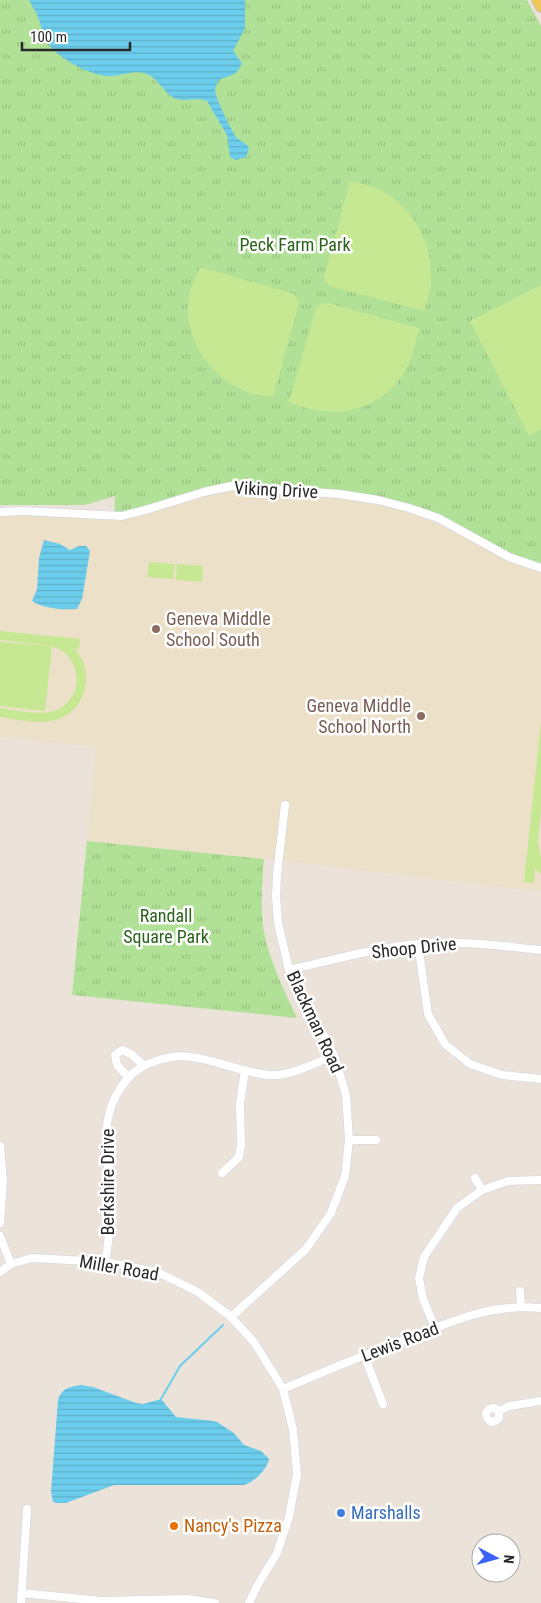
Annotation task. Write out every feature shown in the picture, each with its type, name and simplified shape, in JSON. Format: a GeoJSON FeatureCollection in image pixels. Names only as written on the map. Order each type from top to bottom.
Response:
{"type":"FeatureCollection","features":[{"type":"Feature","properties":{"kind":"main road"},"geometry":{"type":"LineString","coordinates":[[537,0],[541,7]]}},
{"type":"Feature","properties":{"kind":"street","name":"Viking Drive"},"geometry":{"type":"LineString","coordinates":[[0,512],[23,511],[122,516],[204,492],[232,486],[339,494],[378,500],[430,516],[509,556],[541,568]]}},
{"type":"Feature","properties":{"kind":"street","name":"Blackman Road"},"geometry":{"type":"LineString","coordinates":[[231,1317],[306,1249],[331,1213],[345,1176],[349,1140],[346,1095],[334,1056],[289,970],[278,923],[276,896],[285,804]]}},
{"type":"Feature","properties":{"kind":"street","name":"Shoop Drive"},"geometry":{"type":"LineString","coordinates":[[289,970],[377,950],[418,944],[459,943],[541,950]]}},
{"type":"Feature","properties":{"kind":"street"},"geometry":{"type":"LineString","coordinates":[[418,944],[428,1014],[446,1044],[470,1064],[502,1075],[541,1079]]}},
{"type":"Feature","properties":{"kind":"street"},"geometry":{"type":"LineString","coordinates":[[128,1077],[117,1065],[114,1055],[122,1050],[131,1054],[144,1066]]}},
{"type":"Feature","properties":{"kind":"street","name":"Berkshire Drive"},"geometry":{"type":"LineString","coordinates":[[105,1262],[109,1236],[110,1184],[106,1149],[109,1115],[128,1077],[144,1066],[163,1059],[189,1056],[270,1076],[298,1070],[334,1056]]}},
{"type":"Feature","properties":{"kind":"street"},"geometry":{"type":"LineString","coordinates":[[222,1173],[239,1157],[241,1145],[240,1104],[244,1070]]}},
{"type":"Feature","properties":{"kind":"street"},"geometry":{"type":"LineString","coordinates":[[349,1140],[376,1140]]}},
{"type":"Feature","properties":{"kind":"street"},"geometry":{"type":"LineString","coordinates":[[0,1146],[3,1181],[0,1224]]}},
{"type":"Feature","properties":{"kind":"street"},"geometry":{"type":"LineString","coordinates":[[475,1178],[482,1190]]}},
{"type":"Feature","properties":{"kind":"street"},"geometry":{"type":"LineString","coordinates":[[435,1328],[423,1299],[419,1278],[424,1257],[457,1208],[482,1190],[508,1181],[541,1180]]}},
{"type":"Feature","properties":{"kind":"street"},"geometry":{"type":"LineString","coordinates":[[0,1236],[11,1264]]}},
{"type":"Feature","properties":{"kind":"street","name":"Miller Road"},"geometry":{"type":"LineString","coordinates":[[0,1272],[11,1264],[32,1258],[105,1262],[157,1272],[198,1292],[231,1317],[254,1342],[283,1389],[293,1429],[297,1474],[288,1517],[277,1554],[249,1603]]}},
{"type":"Feature","properties":{"kind":"street"},"geometry":{"type":"LineString","coordinates":[[520,1291],[521,1306]]}},
{"type":"Feature","properties":{"kind":"street","name":"Lewis Road"},"geometry":{"type":"LineString","coordinates":[[283,1389],[364,1355],[480,1312],[521,1306],[541,1308]]}},
{"type":"Feature","properties":{"kind":"street"},"geometry":{"type":"LineString","coordinates":[[364,1355],[384,1404]]}},
{"type":"Feature","properties":{"kind":"street"},"geometry":{"type":"LineString","coordinates":[[498,1411],[509,1406],[541,1401]]}},
{"type":"Feature","properties":{"kind":"street"},"geometry":{"type":"LineString","coordinates":[[21,1603],[27,1509]]}},
{"type":"Feature","properties":{"kind":"street"},"geometry":{"type":"LineString","coordinates":[[21,1592],[102,1601],[187,1599],[216,1603]]}},
{"type":"Feature","properties":{"kind":"shaded area"},"geometry":{"type":"Polygon","coordinates":[[[225,490],[328,496],[377,503],[417,515],[541,571],[541,892],[285,861],[87,841],[96,747],[0,737],[0,516],[24,513],[117,521],[138,517],[205,494],[225,490]]]}},
{"type":"Feature","properties":{"kind":"green space","name":"Peck Farm Park"},"geometry":{"type":"Polygon","coordinates":[[[0,0],[527,0],[541,26],[541,568],[509,557],[438,518],[378,500],[231,486],[114,516],[115,496],[85,505],[0,505],[0,0]]]}},
{"type":"Feature","properties":{"kind":"green space"},"geometry":{"type":"Polygon","coordinates":[[[350,181],[380,190],[392,197],[411,216],[419,228],[429,254],[431,267],[429,296],[424,311],[329,286],[324,277],[350,181]]]}},
{"type":"Feature","properties":{"kind":"green space"},"geometry":{"type":"Polygon","coordinates":[[[200,267],[294,294],[299,303],[273,397],[250,393],[230,383],[209,364],[200,352],[194,339],[188,311],[189,296],[200,267]]]}},
{"type":"Feature","properties":{"kind":"green space"},"geometry":{"type":"Polygon","coordinates":[[[541,285],[541,429],[529,436],[470,321],[541,285]]]}},
{"type":"Feature","properties":{"kind":"green space"},"geometry":{"type":"Polygon","coordinates":[[[324,302],[419,328],[406,369],[396,384],[370,404],[339,412],[306,408],[289,402],[316,308],[324,302]]]}},
{"type":"Feature","properties":{"kind":"green space"},"geometry":{"type":"Polygon","coordinates":[[[149,562],[175,564],[173,579],[147,577],[149,562]]]}},
{"type":"Feature","properties":{"kind":"green space"},"geometry":{"type":"Polygon","coordinates":[[[177,564],[203,566],[202,582],[176,580],[177,564]]]}},
{"type":"Feature","properties":{"kind":"green space"},"geometry":{"type":"Polygon","coordinates":[[[0,631],[80,639],[79,649],[75,649],[82,659],[86,681],[79,703],[72,711],[62,717],[44,722],[0,717],[0,708],[34,713],[54,711],[72,697],[76,688],[77,678],[70,658],[52,646],[45,711],[0,706],[0,642],[51,646],[0,640],[0,631]]]}},
{"type":"Feature","properties":{"kind":"green space"},"geometry":{"type":"Polygon","coordinates":[[[541,721],[541,811],[538,842],[541,874],[535,868],[534,883],[524,882],[541,721]]]}},
{"type":"Feature","properties":{"kind":"green space","name":"Randall Square Park"},"geometry":{"type":"Polygon","coordinates":[[[87,841],[264,859],[262,905],[264,932],[282,986],[297,1018],[72,995],[87,841]]]}},
{"type":"Feature","properties":{"kind":"water"},"geometry":{"type":"Polygon","coordinates":[[[29,0],[245,0],[245,28],[233,51],[242,63],[236,73],[219,80],[215,91],[235,135],[249,148],[246,157],[236,160],[230,157],[227,135],[207,101],[200,99],[184,100],[172,97],[153,78],[144,73],[135,72],[116,76],[99,75],[74,64],[58,54],[47,42],[29,0]]]}},
{"type":"Feature","properties":{"kind":"water"},"geometry":{"type":"Polygon","coordinates":[[[44,540],[60,544],[70,550],[79,546],[86,546],[90,551],[82,599],[77,609],[42,606],[32,601],[37,589],[39,558],[44,540]]]}},
{"type":"Feature","properties":{"kind":"water"},"geometry":{"type":"Polygon","coordinates":[[[81,1385],[93,1387],[136,1403],[143,1404],[161,1399],[176,1417],[217,1422],[234,1433],[244,1445],[261,1451],[269,1459],[268,1463],[260,1475],[244,1485],[114,1485],[66,1503],[53,1502],[51,1492],[58,1400],[67,1389],[81,1385]]]}},
{"type":"Feature","properties":{"kind":"waterway"},"geometry":{"type":"LineString","coordinates":[[161,1399],[180,1366],[223,1325]]}},
{"type":"Feature","properties":{"kind":"place","name":"Geneva Middle School South"},"geometry":{"type":"Point","coordinates":[156,629]}},
{"type":"Feature","properties":{"kind":"place","name":"Geneva Middle School North"},"geometry":{"type":"Point","coordinates":[421,716]}},
{"type":"Feature","properties":{"kind":"place","name":"Marshalls"},"geometry":{"type":"Point","coordinates":[341,1513]}},
{"type":"Feature","properties":{"kind":"place","name":"Nancy's Pizza"},"geometry":{"type":"Point","coordinates":[174,1526]}}]}
